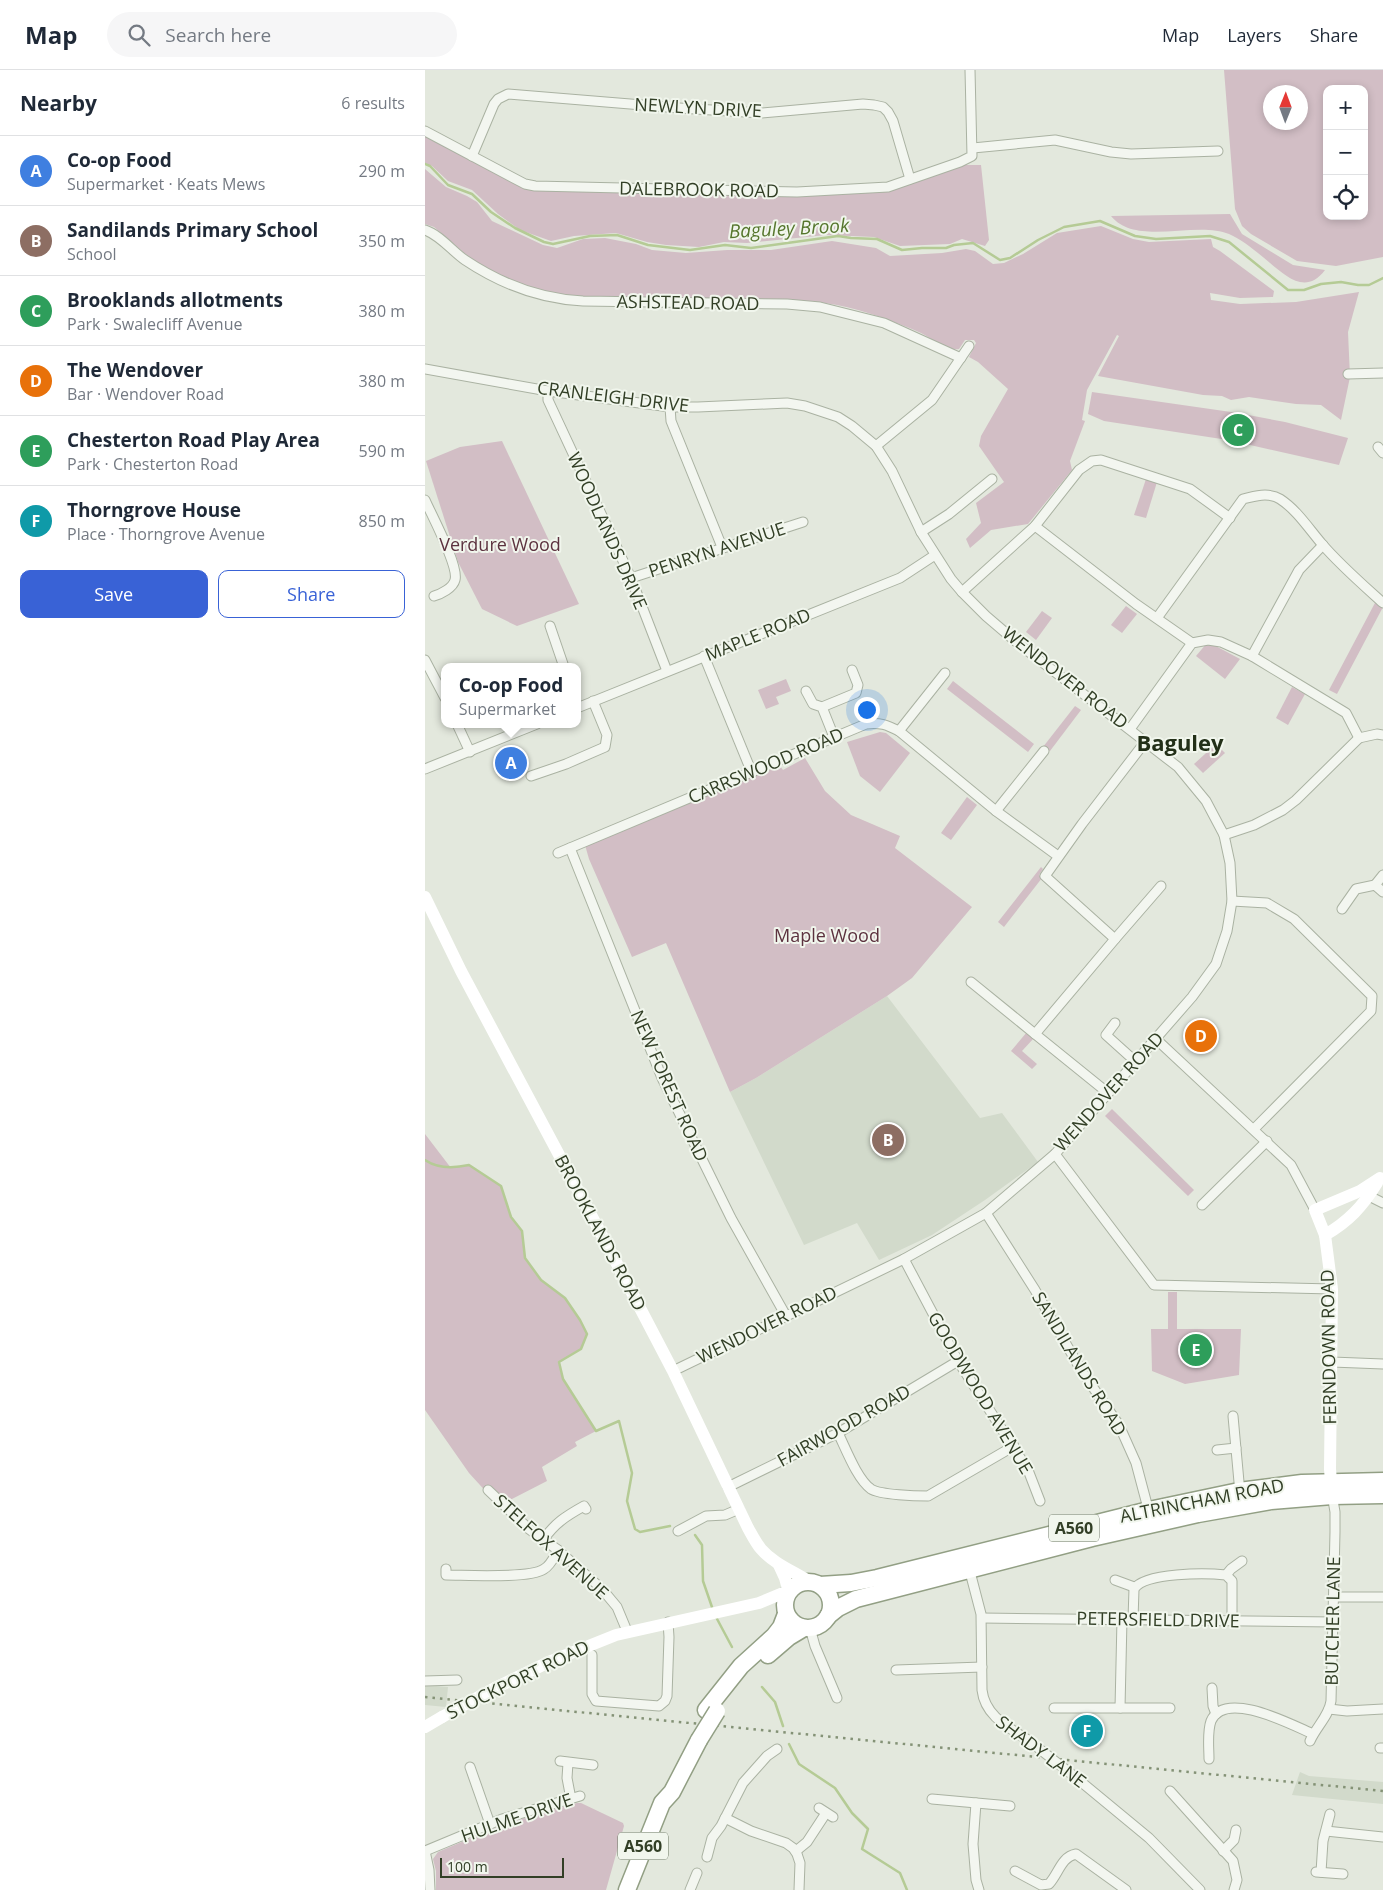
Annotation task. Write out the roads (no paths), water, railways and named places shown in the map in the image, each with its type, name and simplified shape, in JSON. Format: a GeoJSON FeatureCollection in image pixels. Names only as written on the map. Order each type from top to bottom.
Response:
{"type":"FeatureCollection","features":[{"type":"Feature","properties":{"kind":"highway","name":"ALTRINCHAM ROAD"},"geometry":{"type":"LineString","coordinates":[[1332,1489],[1383,1481]]}},
{"type":"Feature","properties":{"kind":"highway","name":"ALTRINCHAM ROAD"},"geometry":{"type":"LineString","coordinates":[[815,1584],[851,1583],[967,1562],[1150,1517],[1241,1498],[1272,1486],[1332,1489],[1383,1495]]}},
{"type":"Feature","properties":{"kind":"highway","name":"ALTRINCHAM ROAD"},"geometry":{"type":"LineString","coordinates":[[828,1616],[843,1605],[856,1599],[967,1562]]}},
{"type":"Feature","properties":{"kind":"highway","name":"A560"},"geometry":{"type":"LineString","coordinates":[[627,1890],[662,1803],[662,1789],[741,1666],[774,1636],[781,1627],[789,1593],[797,1585],[815,1584]]}},
{"type":"Feature","properties":{"kind":"highway"},"geometry":{"type":"LineString","coordinates":[[815,1584],[827,1592],[831,1602],[828,1616]]}},
{"type":"Feature","properties":{"kind":"highway"},"geometry":{"type":"LineString","coordinates":[[786,1612],[792,1622],[807,1628]]}},
{"type":"Feature","properties":{"kind":"highway","name":"A560"},"geometry":{"type":"LineString","coordinates":[[712,1711],[757,1665],[789,1637],[822,1623],[828,1616]]}},
{"type":"Feature","properties":{"kind":"main road","name":"BROOKLANDS ROAD"},"geometry":{"type":"LineString","coordinates":[[425,897],[461,971],[673,1371],[728,1487],[759,1547],[779,1565],[815,1584]]}},
{"type":"Feature","properties":{"kind":"main road"},"geometry":{"type":"LineString","coordinates":[[1325,1235],[1341,1226],[1356,1213],[1364,1194],[1382,1177]]}},
{"type":"Feature","properties":{"kind":"main road"},"geometry":{"type":"LineString","coordinates":[[1315,1210],[1364,1194]]}},
{"type":"Feature","properties":{"kind":"main road","name":"FERNDOWN ROAD"},"geometry":{"type":"LineString","coordinates":[[1315,1210],[1325,1235],[1332,1289],[1332,1489]]}},
{"type":"Feature","properties":{"kind":"main road"},"geometry":{"type":"LineString","coordinates":[[1332,1489],[1383,1490]]}},
{"type":"Feature","properties":{"kind":"main road","name":"BROOKLANDS ROAD"},"geometry":{"type":"LineString","coordinates":[[779,1565],[789,1593]]}},
{"type":"Feature","properties":{"kind":"main road","name":"STOCKPORT ROAD"},"geometry":{"type":"LineString","coordinates":[[425,1727],[495,1688],[580,1648],[627,1631],[759,1603],[783,1593],[789,1593]]}},
{"type":"Feature","properties":{"kind":"main road","name":"STOCKPORT ROAD"},"geometry":{"type":"LineString","coordinates":[[759,1603],[773,1605],[786,1612]]}},
{"type":"Feature","properties":{"kind":"street"},"geometry":{"type":"LineString","coordinates":[[971,70],[973,148],[1055,140],[1111,152],[1131,154],[1218,151]]}},
{"type":"Feature","properties":{"kind":"street","name":"NEWLYN DRIVE"},"geometry":{"type":"LineString","coordinates":[[472,156],[494,104],[498,99],[509,94],[687,109],[761,113],[863,104],[883,107],[888,112],[893,121],[909,179]]}},
{"type":"Feature","properties":{"kind":"street","name":"DALEBROOK ROAD"},"geometry":{"type":"LineString","coordinates":[[425,131],[519,181],[535,186],[797,192],[889,187],[960,162],[972,156],[973,148]]}},
{"type":"Feature","properties":{"kind":"street","name":"ASHSTEAD ROAD"},"geometry":{"type":"LineString","coordinates":[[425,230],[464,259],[501,282],[543,297],[577,301],[787,304],[820,307],[884,323],[961,358]]}},
{"type":"Feature","properties":{"kind":"street"},"geometry":{"type":"LineString","coordinates":[[876,446],[932,400],[969,346]]}},
{"type":"Feature","properties":{"kind":"street","name":"CRANLEIGH DRIVE"},"geometry":{"type":"LineString","coordinates":[[425,369],[548,391],[670,407],[767,404],[805,406],[838,417],[876,446],[892,471],[921,532],[935,556]]}},
{"type":"Feature","properties":{"kind":"street"},"geometry":{"type":"LineString","coordinates":[[1348,374],[1383,372]]}},
{"type":"Feature","properties":{"kind":"street","name":"WOODLANDS DRIVE"},"geometry":{"type":"LineString","coordinates":[[548,391],[548,400],[631,578],[667,671]]}},
{"type":"Feature","properties":{"kind":"street"},"geometry":{"type":"LineString","coordinates":[[670,407],[671,421],[722,547]]}},
{"type":"Feature","properties":{"kind":"street"},"geometry":{"type":"LineString","coordinates":[[962,592],[1035,526],[1079,470],[1092,461],[1101,460],[1190,489],[1229,518]]}},
{"type":"Feature","properties":{"kind":"street"},"geometry":{"type":"LineString","coordinates":[[921,532],[949,514],[992,479]]}},
{"type":"Feature","properties":{"kind":"street"},"geometry":{"type":"LineString","coordinates":[[1157,618],[1243,499],[1267,495],[1279,498],[1297,514],[1323,545],[1383,603]]}},
{"type":"Feature","properties":{"kind":"street"},"geometry":{"type":"LineString","coordinates":[[426,505],[455,568],[455,581],[450,588],[434,596]]}},
{"type":"Feature","properties":{"kind":"street","name":"PENRYN AVENUE"},"geometry":{"type":"LineString","coordinates":[[631,578],[803,522]]}},
{"type":"Feature","properties":{"kind":"street"},"geometry":{"type":"LineString","coordinates":[[1035,526],[1192,643]]}},
{"type":"Feature","properties":{"kind":"street"},"geometry":{"type":"LineString","coordinates":[[1252,656],[1299,570],[1323,545]]}},
{"type":"Feature","properties":{"kind":"street","name":"WENDOVER ROAD"},"geometry":{"type":"LineString","coordinates":[[673,1371],[904,1259],[986,1213],[1055,1154],[1193,997],[1216,964],[1227,931],[1232,901],[1231,864],[1224,835],[1206,801],[1192,782],[1178,767],[1020,645],[986,616],[962,592],[935,556]]}},
{"type":"Feature","properties":{"kind":"street","name":"MAPLE ROAD"},"geometry":{"type":"LineString","coordinates":[[581,706],[900,578],[935,556]]}},
{"type":"Feature","properties":{"kind":"street"},"geometry":{"type":"LineString","coordinates":[[550,626],[563,663]]}},
{"type":"Feature","properties":{"kind":"street"},"geometry":{"type":"LineString","coordinates":[[1130,729],[1192,643],[1208,640],[1221,642],[1252,656],[1346,712],[1359,738]]}},
{"type":"Feature","properties":{"kind":"street"},"geometry":{"type":"LineString","coordinates":[[704,656],[752,772]]}},
{"type":"Feature","properties":{"kind":"street"},"geometry":{"type":"LineString","coordinates":[[425,660],[441,690]]}},
{"type":"Feature","properties":{"kind":"street"},"geometry":{"type":"LineString","coordinates":[[806,691],[813,704],[822,707],[856,693],[858,685],[852,670]]}},
{"type":"Feature","properties":{"kind":"street"},"geometry":{"type":"LineString","coordinates":[[899,731],[945,673]]}},
{"type":"Feature","properties":{"kind":"street"},"geometry":{"type":"LineString","coordinates":[[531,776],[566,764],[605,747],[607,736],[593,701]]}},
{"type":"Feature","properties":{"kind":"street"},"geometry":{"type":"LineString","coordinates":[[822,707],[834,738]]}},
{"type":"Feature","properties":{"kind":"street","name":"CARRSWOOD ROAD"},"geometry":{"type":"LineString","coordinates":[[559,853],[866,724],[877,722],[886,724],[899,731],[996,811],[1058,856]]}},
{"type":"Feature","properties":{"kind":"street"},"geometry":{"type":"LineString","coordinates":[[459,728],[470,752]]}},
{"type":"Feature","properties":{"kind":"street"},"geometry":{"type":"LineString","coordinates":[[425,769],[527,728]]}},
{"type":"Feature","properties":{"kind":"street"},"geometry":{"type":"LineString","coordinates":[[1224,835],[1254,826],[1283,810],[1296,800],[1359,738],[1383,735]]}},
{"type":"Feature","properties":{"kind":"street"},"geometry":{"type":"LineString","coordinates":[[1115,939],[1045,876],[1058,856],[1145,742]]}},
{"type":"Feature","properties":{"kind":"street"},"geometry":{"type":"LineString","coordinates":[[996,811],[1044,751]]}},
{"type":"Feature","properties":{"kind":"street","name":"NEW FOREST ROAD"},"geometry":{"type":"LineString","coordinates":[[570,848],[662,1078],[731,1218],[786,1316]]}},
{"type":"Feature","properties":{"kind":"street"},"geometry":{"type":"LineString","coordinates":[[1342,908],[1356,889],[1375,885],[1383,875]]}},
{"type":"Feature","properties":{"kind":"street"},"geometry":{"type":"LineString","coordinates":[[1375,885],[1383,892]]}},
{"type":"Feature","properties":{"kind":"street"},"geometry":{"type":"LineString","coordinates":[[1035,1034],[1161,886]]}},
{"type":"Feature","properties":{"kind":"street"},"geometry":{"type":"LineString","coordinates":[[1232,901],[1267,903],[1293,919],[1373,996],[1371,1011],[1254,1129]]}},
{"type":"Feature","properties":{"kind":"street"},"geometry":{"type":"LineString","coordinates":[[971,982],[1108,1093]]}},
{"type":"Feature","properties":{"kind":"street"},"geometry":{"type":"LineString","coordinates":[[1115,1023],[1106,1035],[1136,1062]]}},
{"type":"Feature","properties":{"kind":"street","name":"FERNDOWN ROAD"},"geometry":{"type":"LineString","coordinates":[[1156,1039],[1291,1165],[1315,1210]]}},
{"type":"Feature","properties":{"kind":"street"},"geometry":{"type":"LineString","coordinates":[[1202,1205],[1267,1141]]}},
{"type":"Feature","properties":{"kind":"street"},"geometry":{"type":"LineString","coordinates":[[1055,1154],[1154,1284],[1332,1289]]}},
{"type":"Feature","properties":{"kind":"street"},"geometry":{"type":"LineString","coordinates":[[1364,1194],[1383,1203]]}},
{"type":"Feature","properties":{"kind":"street","name":"SANDILANDS ROAD"},"geometry":{"type":"LineString","coordinates":[[986,1213],[1035,1290],[1081,1370],[1119,1425],[1136,1463],[1150,1517]]}},
{"type":"Feature","properties":{"kind":"street","name":"GOODWOOD AVENUE"},"geometry":{"type":"LineString","coordinates":[[904,1259],[958,1361],[1029,1470],[1040,1501]]}},
{"type":"Feature","properties":{"kind":"street","name":"FAIRWOOD ROAD"},"geometry":{"type":"LineString","coordinates":[[728,1487],[838,1433],[958,1361]]}},
{"type":"Feature","properties":{"kind":"street"},"geometry":{"type":"LineString","coordinates":[[1332,1362],[1383,1364]]}},
{"type":"Feature","properties":{"kind":"street"},"geometry":{"type":"LineString","coordinates":[[1233,1416],[1241,1498]]}},
{"type":"Feature","properties":{"kind":"street"},"geometry":{"type":"LineString","coordinates":[[838,1433],[862,1480],[872,1490],[913,1496],[928,1496],[1014,1446]]}},
{"type":"Feature","properties":{"kind":"street"},"geometry":{"type":"LineString","coordinates":[[1217,1450],[1236,1448]]}},
{"type":"Feature","properties":{"kind":"street","name":"BUTCHER LANE"},"geometry":{"type":"LineString","coordinates":[[1216,1714],[1226,1708],[1246,1709],[1267,1714],[1311,1737],[1329,1709],[1332,1694],[1334,1622],[1335,1512],[1332,1489]]}},
{"type":"Feature","properties":{"kind":"street","name":"STELFOX AVENUE"},"geometry":{"type":"LineString","coordinates":[[488,1490],[543,1540],[558,1550],[595,1582],[611,1599],[621,1614],[627,1631]]}},
{"type":"Feature","properties":{"kind":"street"},"geometry":{"type":"LineString","coordinates":[[543,1540],[554,1525],[565,1517],[584,1506],[586,1509]]}},
{"type":"Feature","properties":{"kind":"street"},"geometry":{"type":"LineString","coordinates":[[678,1531],[706,1516],[725,1515],[739,1509]]}},
{"type":"Feature","properties":{"kind":"street"},"geometry":{"type":"LineString","coordinates":[[446,1569],[446,1576],[539,1572],[549,1566],[558,1550]]}},
{"type":"Feature","properties":{"kind":"street"},"geometry":{"type":"LineString","coordinates":[[1226,1575],[1242,1561]]}},
{"type":"Feature","properties":{"kind":"street","name":"SHADY LANE"},"geometry":{"type":"LineString","coordinates":[[967,1562],[982,1618],[983,1697],[988,1709],[998,1720],[1028,1740],[1149,1838],[1200,1890]]}},
{"type":"Feature","properties":{"kind":"street"},"geometry":{"type":"LineString","coordinates":[[1135,1587],[1145,1581],[1174,1574],[1226,1575],[1233,1583],[1232,1621]]}},
{"type":"Feature","properties":{"kind":"street"},"geometry":{"type":"LineString","coordinates":[[1115,1580],[1135,1587]]}},
{"type":"Feature","properties":{"kind":"street"},"geometry":{"type":"LineString","coordinates":[[1133,1619],[1135,1587]]}},
{"type":"Feature","properties":{"kind":"street"},"geometry":{"type":"LineString","coordinates":[[1334,1597],[1383,1597]]}},
{"type":"Feature","properties":{"kind":"street","name":"PETERSFIELD DRIVE"},"geometry":{"type":"LineString","coordinates":[[982,1618],[1334,1622]]}},
{"type":"Feature","properties":{"kind":"street"},"geometry":{"type":"LineString","coordinates":[[1120,1708],[1122,1619]]}},
{"type":"Feature","properties":{"kind":"street"},"geometry":{"type":"LineString","coordinates":[[592,1655],[593,1694],[596,1701],[659,1706],[665,1701],[667,1696],[668,1622]]}},
{"type":"Feature","properties":{"kind":"street"},"geometry":{"type":"LineString","coordinates":[[807,1628],[837,1698]]}},
{"type":"Feature","properties":{"kind":"street"},"geometry":{"type":"LineString","coordinates":[[896,1670],[982,1667]]}},
{"type":"Feature","properties":{"kind":"street"},"geometry":{"type":"LineString","coordinates":[[425,1681],[451,1677]]}},
{"type":"Feature","properties":{"kind":"street"},"geometry":{"type":"LineString","coordinates":[[1209,1759],[1209,1728],[1211,1720],[1216,1714],[1213,1706],[1212,1688]]}},
{"type":"Feature","properties":{"kind":"street"},"geometry":{"type":"LineString","coordinates":[[1054,1708],[1170,1708]]}},
{"type":"Feature","properties":{"kind":"street"},"geometry":{"type":"LineString","coordinates":[[1329,1709],[1347,1711],[1383,1709]]}},
{"type":"Feature","properties":{"kind":"street"},"geometry":{"type":"LineString","coordinates":[[707,1857],[712,1838],[725,1818],[743,1783],[763,1753],[777,1749]]}},
{"type":"Feature","properties":{"kind":"street","name":"HULME DRIVE"},"geometry":{"type":"LineString","coordinates":[[425,1851],[509,1816],[576,1797],[567,1778],[564,1762],[593,1765]]}},
{"type":"Feature","properties":{"kind":"street"},"geometry":{"type":"LineString","coordinates":[[470,1767],[490,1824]]}},
{"type":"Feature","properties":{"kind":"street"},"geometry":{"type":"LineString","coordinates":[[1170,1791],[1235,1866],[1237,1882],[1234,1890]]}},
{"type":"Feature","properties":{"kind":"street"},"geometry":{"type":"LineString","coordinates":[[932,1799],[946,1804],[976,1803],[1010,1806]]}},
{"type":"Feature","properties":{"kind":"street"},"geometry":{"type":"LineString","coordinates":[[976,1803],[973,1844],[976,1880],[979,1890]]}},
{"type":"Feature","properties":{"kind":"street"},"geometry":{"type":"LineString","coordinates":[[796,1851],[807,1842],[826,1813]]}},
{"type":"Feature","properties":{"kind":"street"},"geometry":{"type":"LineString","coordinates":[[1330,1814],[1318,1872],[1343,1874]]}},
{"type":"Feature","properties":{"kind":"street"},"geometry":{"type":"LineString","coordinates":[[725,1818],[786,1843],[796,1851],[800,1863],[799,1890]]}},
{"type":"Feature","properties":{"kind":"street"},"geometry":{"type":"LineString","coordinates":[[1223,1850],[1234,1840],[1236,1830]]}},
{"type":"Feature","properties":{"kind":"street"},"geometry":{"type":"LineString","coordinates":[[1326,1831],[1383,1837]]}},
{"type":"Feature","properties":{"kind":"street"},"geometry":{"type":"LineString","coordinates":[[425,1851],[431,1878],[430,1890]]}},
{"type":"Feature","properties":{"kind":"street"},"geometry":{"type":"LineString","coordinates":[[1015,1871],[1041,1885],[1049,1884],[1065,1859],[1069,1855],[1076,1854],[1126,1890]]}},
{"type":"Feature","properties":{"kind":"street"},"geometry":{"type":"LineString","coordinates":[[694,1887],[697,1873]]}},
{"type":"Feature","properties":{"kind":"waterway","name":"Baguley Brook"},"geometry":{"type":"LineString","coordinates":[[425,164],[430,166],[448,185],[472,194],[491,212],[515,228],[544,242],[553,244],[590,236],[617,235],[648,245],[690,250],[725,245],[751,248],[838,236],[877,239],[902,250],[946,248],[973,243],[1000,260],[1010,258],[1038,240],[1064,227],[1100,221],[1135,236],[1156,239],[1210,236],[1229,242],[1288,290],[1304,290],[1321,284],[1341,282],[1369,285],[1383,278]]}},
{"type":"Feature","properties":{"kind":"waterway"},"geometry":{"type":"LineString","coordinates":[[425,1160],[435,1165],[447,1167],[469,1165],[501,1186],[511,1217],[522,1231],[525,1258],[541,1280],[565,1298],[587,1334],[581,1349],[559,1362],[563,1379],[596,1431],[619,1421],[632,1473],[627,1501],[635,1529],[640,1532],[670,1526]]}},
{"type":"Feature","properties":{"kind":"waterway"},"geometry":{"type":"LineString","coordinates":[[695,1535],[702,1545],[703,1581],[713,1610]]}},
{"type":"Feature","properties":{"kind":"waterway"},"geometry":{"type":"LineString","coordinates":[[716,1617],[732,1647]]}},
{"type":"Feature","properties":{"kind":"waterway"},"geometry":{"type":"LineString","coordinates":[[762,1687],[775,1702],[783,1726]]}},
{"type":"Feature","properties":{"kind":"waterway"},"geometry":{"type":"LineString","coordinates":[[789,1744],[799,1764],[835,1788],[852,1813],[868,1829],[862,1849],[900,1873],[907,1890]]}},
{"type":"Feature","properties":{"kind":"railway"},"geometry":{"type":"LineString","coordinates":[[425,1697],[1383,1791]]}},
{"type":"Feature","properties":{"kind":"place","name":"Brooklands allotments"},"geometry":{"type":"Point","coordinates":[1238,430]}},
{"type":"Feature","properties":{"kind":"place","name":"Co-op Food"},"geometry":{"type":"Point","coordinates":[511,763]}},
{"type":"Feature","properties":{"kind":"place","name":"The Wendover"},"geometry":{"type":"Point","coordinates":[1201,1036]}},
{"type":"Feature","properties":{"kind":"place","name":"Sandilands Primary School"},"geometry":{"type":"Point","coordinates":[888,1140]}},
{"type":"Feature","properties":{"kind":"place","name":"Chesterton Road Play Area"},"geometry":{"type":"Point","coordinates":[1196,1350]}},
{"type":"Feature","properties":{"kind":"place","name":"Thorngrove House"},"geometry":{"type":"Point","coordinates":[1087,1731]}},
{"type":"Feature","properties":{"kind":"district","name":"Baguley"},"geometry":{"type":"Point","coordinates":[1180,743]}},
{"type":"Feature","properties":{"kind":"park label","name":"Verdure Wood"},"geometry":{"type":"Point","coordinates":[500,545]}},
{"type":"Feature","properties":{"kind":"park label","name":"Maple Wood"},"geometry":{"type":"Point","coordinates":[827,936]}}]}
